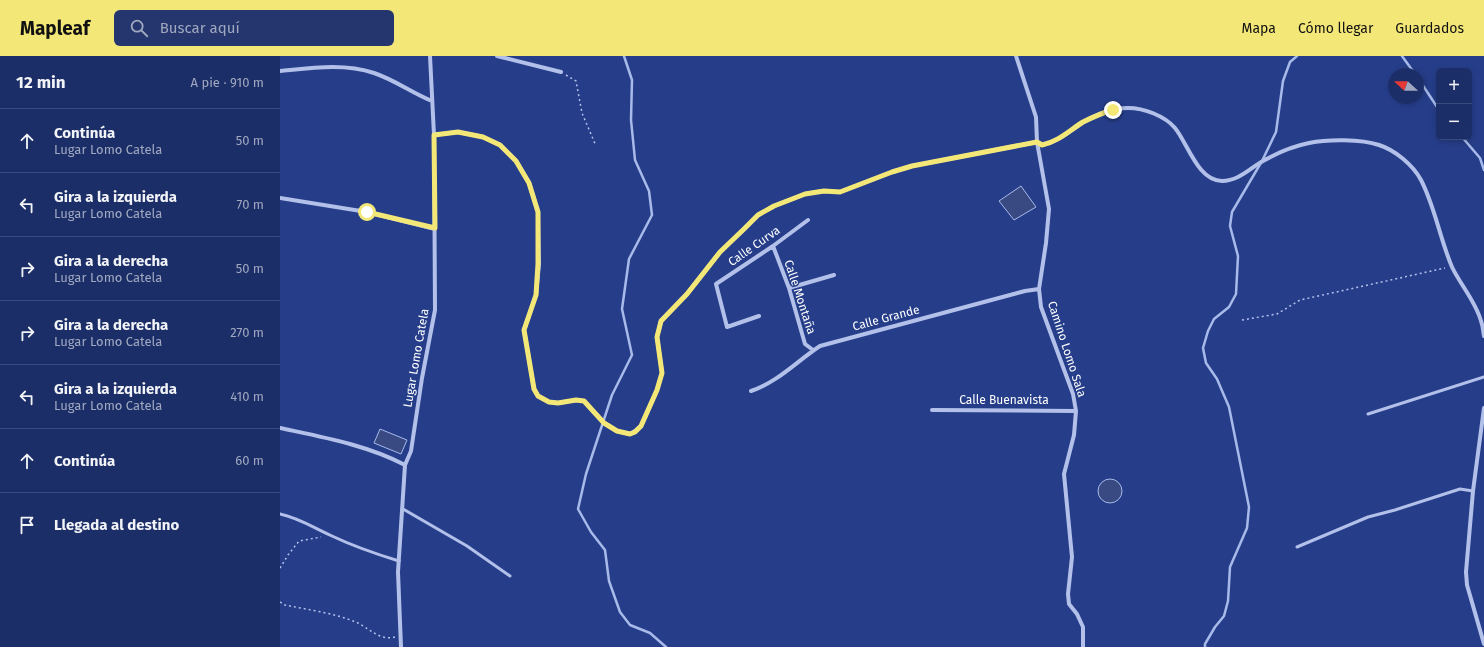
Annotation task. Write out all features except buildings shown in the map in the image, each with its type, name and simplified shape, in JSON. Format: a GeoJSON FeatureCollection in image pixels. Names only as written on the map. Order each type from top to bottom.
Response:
{"type":"FeatureCollection","features":[{"type":"Feature","properties":{"kind":"street","name":"Lugar Lomo Catela"},"geometry":{"type":"LineString","coordinates":[[401,647],[399,561],[405,465],[411,451],[422,378],[435,310],[434,135],[430,56]]}},
{"type":"Feature","properties":{"kind":"street"},"geometry":{"type":"LineString","coordinates":[[497,56],[561,72]]}},
{"type":"Feature","properties":{"kind":"street","name":"Camino Lomo Sala"},"geometry":{"type":"LineString","coordinates":[[1016,56],[1036,118],[1037,142],[1049,209],[1039,289],[1041,307],[1073,394],[1076,411],[1074,435],[1064,474],[1072,557],[1068,594],[1069,604],[1077,614],[1083,627],[1083,647]]}},
{"type":"Feature","properties":{"kind":"street"},"geometry":{"type":"LineString","coordinates":[[280,71],[323,67],[351,67],[373,73],[393,81],[432,101]]}},
{"type":"Feature","properties":{"kind":"street"},"geometry":{"type":"LineString","coordinates":[[434,135],[458,132],[483,137],[500,145],[516,161],[529,183],[538,212],[538,264],[536,295],[524,330],[534,389],[538,396],[549,402],[558,403],[576,400],[584,401],[604,423],[617,431],[630,434],[635,432],[641,426],[657,390],[662,373],[657,337],[661,321],[687,294],[720,252],[758,215],[774,206],[805,194],[824,191],[840,192],[912,166],[1037,142],[1042,145],[1049,144],[1083,122],[1098,115],[1113,110],[1129,108],[1157,115],[1175,128],[1204,173],[1212,178],[1224,181],[1232,180],[1262,161],[1308,143],[1337,140],[1368,142],[1380,145],[1400,156],[1420,179],[1452,266],[1481,320],[1484,336]]}},
{"type":"Feature","properties":{"kind":"street"},"geometry":{"type":"LineString","coordinates":[[280,198],[367,212],[435,228]]}},
{"type":"Feature","properties":{"kind":"street","name":"Calle Curva"},"geometry":{"type":"LineString","coordinates":[[759,316],[727,327],[716,284],[773,246],[808,220]]}},
{"type":"Feature","properties":{"kind":"street","name":"Calle Montaña"},"geometry":{"type":"LineString","coordinates":[[773,246],[789,288],[805,344],[813,350]]}},
{"type":"Feature","properties":{"kind":"street"},"geometry":{"type":"LineString","coordinates":[[789,288],[834,275]]}},
{"type":"Feature","properties":{"kind":"street","name":"Calle Grande"},"geometry":{"type":"LineString","coordinates":[[751,391],[760,388],[782,375],[820,346],[1025,291],[1039,289]]}},
{"type":"Feature","properties":{"kind":"street"},"geometry":{"type":"LineString","coordinates":[[1484,408],[1473,491],[1466,572],[1467,585],[1484,644]]}},
{"type":"Feature","properties":{"kind":"street","name":"Calle Buenavista"},"geometry":{"type":"LineString","coordinates":[[932,410],[1076,411]]}},
{"type":"Feature","properties":{"kind":"street"},"geometry":{"type":"LineString","coordinates":[[280,428],[333,439],[364,448],[405,465]]}},
{"type":"Feature","properties":{"kind":"lane"},"geometry":{"type":"LineString","coordinates":[[1368,414],[1484,377]]}},
{"type":"Feature","properties":{"kind":"lane"},"geometry":{"type":"LineString","coordinates":[[1297,547],[1368,517],[1460,490],[1473,491]]}},
{"type":"Feature","properties":{"kind":"lane"},"geometry":{"type":"LineString","coordinates":[[403,509],[467,546],[510,576]]}},
{"type":"Feature","properties":{"kind":"lane"},"geometry":{"type":"LineString","coordinates":[[280,514],[294,517],[332,536],[384,557],[399,561]]}},
{"type":"Feature","properties":{"kind":"path"},"geometry":{"type":"LineString","coordinates":[[561,72],[576,81],[582,113],[596,146]]}},
{"type":"Feature","properties":{"kind":"path"},"geometry":{"type":"LineString","coordinates":[[1242,320],[1277,314],[1300,300],[1452,266]]}},
{"type":"Feature","properties":{"kind":"path"},"geometry":{"type":"LineString","coordinates":[[280,568],[288,555],[299,542],[332,536]]}},
{"type":"Feature","properties":{"kind":"path"},"geometry":{"type":"LineString","coordinates":[[280,602],[285,605],[327,613],[358,623],[378,635],[391,638],[400,636]]}},
{"type":"Feature","properties":{"kind":"water"},"geometry":{"type":"Polygon","coordinates":[[[1021,186],[1036,207],[1014,220],[999,201],[1021,186]]]}},
{"type":"Feature","properties":{"kind":"water"},"geometry":{"type":"Polygon","coordinates":[[[380,429],[407,440],[401,454],[374,443],[380,429]]]}},
{"type":"Feature","properties":{"kind":"water"},"geometry":{"type":"Polygon","coordinates":[[[1110,479],[1119,482],[1122,491],[1119,500],[1110,503],[1101,500],[1098,491],[1101,482],[1110,479]]]}},
{"type":"Feature","properties":{"kind":"waterway"},"geometry":{"type":"LineString","coordinates":[[624,56],[632,80],[631,120],[635,160],[649,191],[652,215],[629,259],[622,309],[632,355],[612,395],[586,474],[578,509],[591,532],[605,550],[609,581],[620,612],[630,625],[650,633],[666,647]]}},
{"type":"Feature","properties":{"kind":"waterway"},"geometry":{"type":"LineString","coordinates":[[1205,647],[1205,644],[1215,627],[1224,616],[1228,601],[1230,567],[1247,528],[1249,507],[1229,407],[1217,379],[1206,363],[1203,348],[1208,331],[1214,319],[1229,307],[1236,294],[1238,256],[1230,226],[1232,212],[1262,161],[1276,132],[1283,81],[1290,62],[1297,56]]}},
{"type":"Feature","properties":{"kind":"waterway"},"geometry":{"type":"LineString","coordinates":[[1402,56],[1411,68]]}},
{"type":"Feature","properties":{"kind":"waterway"},"geometry":{"type":"LineString","coordinates":[[1424,87],[1436,105]]}},
{"type":"Feature","properties":{"kind":"waterway"},"geometry":{"type":"LineString","coordinates":[[1465,140],[1480,158],[1484,170]]}},
{"type":"Feature","properties":{"kind":"route"},"geometry":{"type":"LineString","coordinates":[[367,212],[435,228],[434,135],[458,132],[483,137],[500,145],[516,161],[529,183],[538,212],[538,264],[536,295],[524,330],[534,389],[541,399],[549,402],[558,403],[576,400],[584,401],[604,423],[617,431],[630,434],[635,432],[641,426],[657,390],[662,373],[657,337],[661,321],[687,294],[720,252],[758,215],[774,206],[805,194],[824,191],[840,192],[912,166],[1037,142],[1042,145],[1049,144],[1083,122],[1113,110]]}}]}
